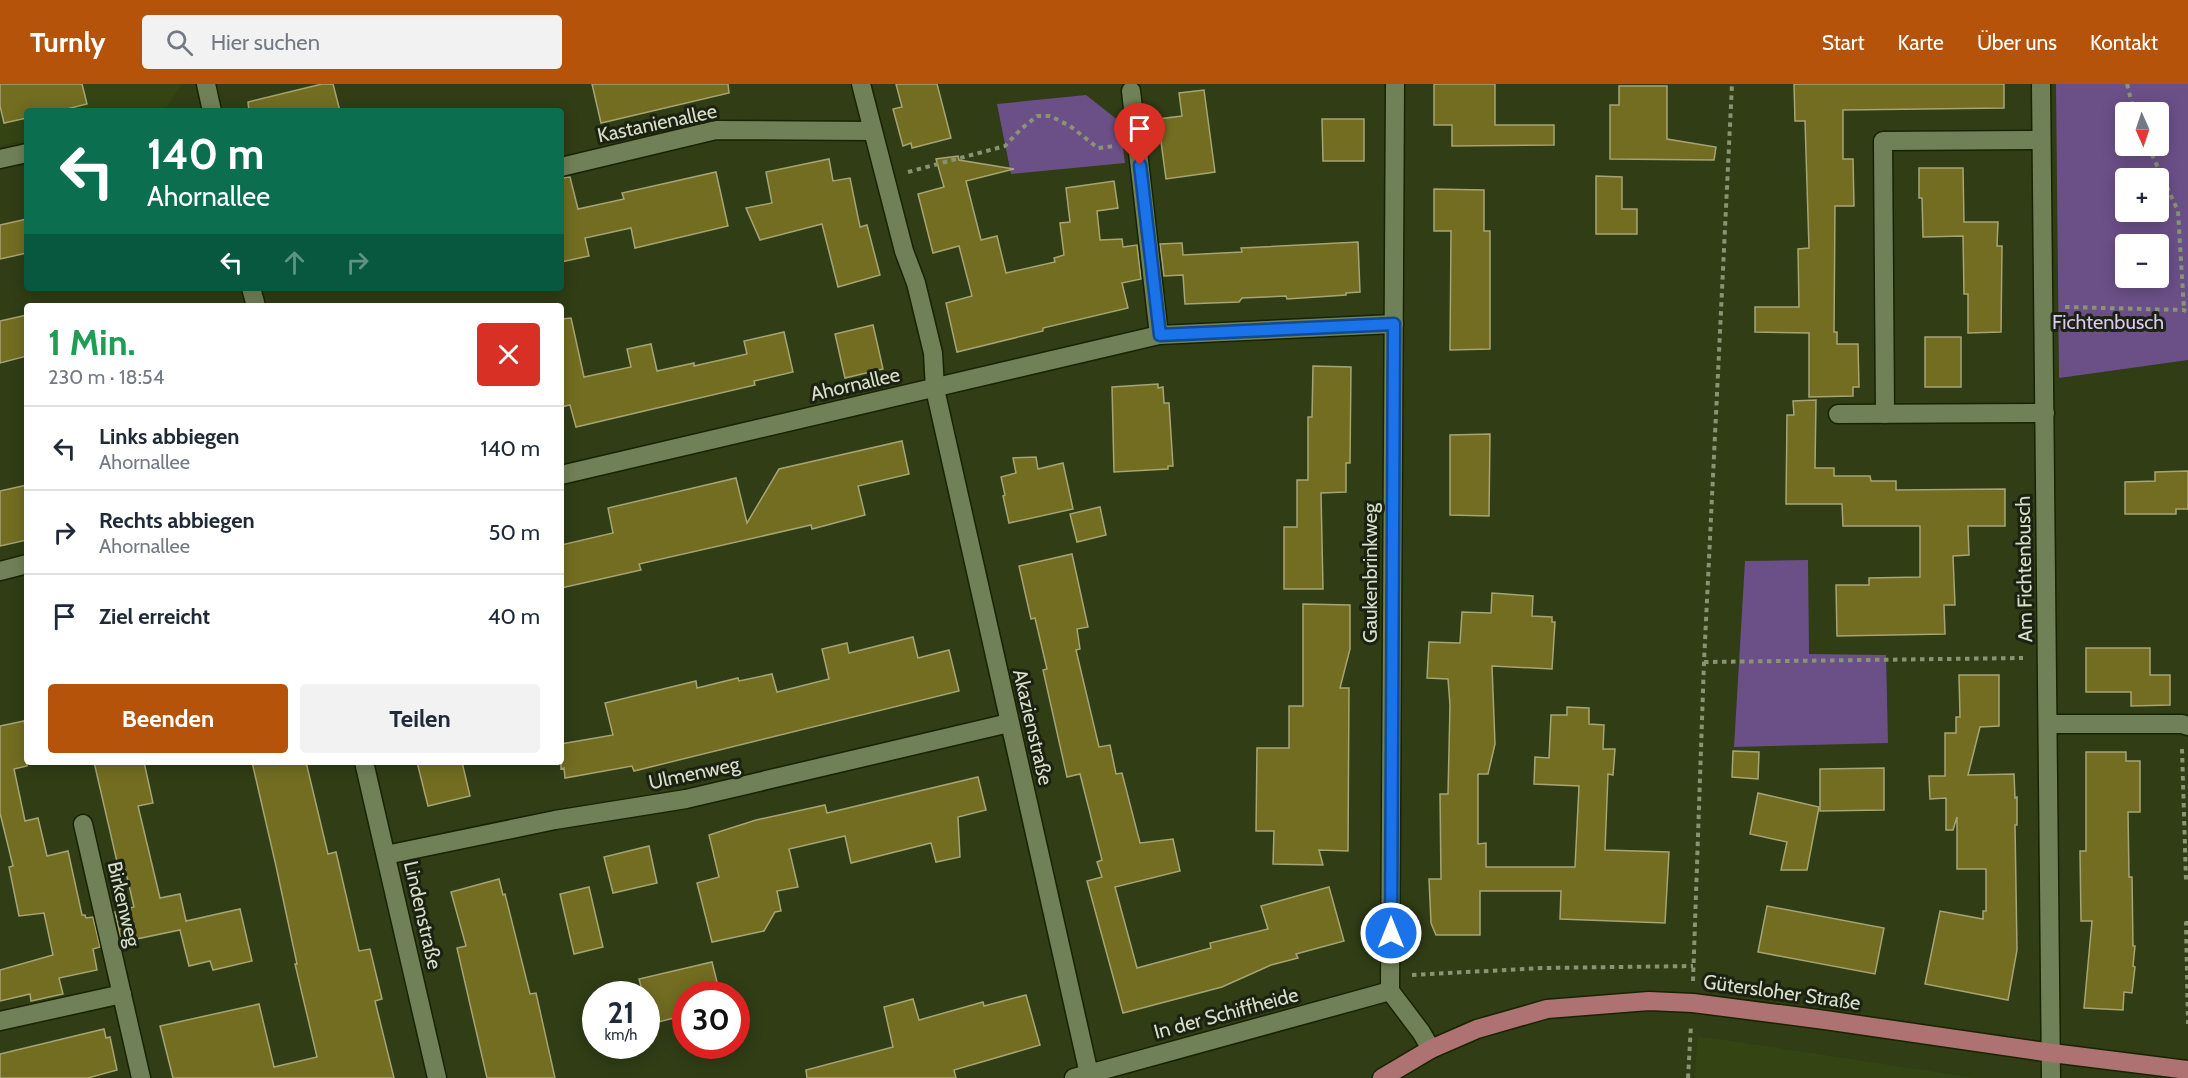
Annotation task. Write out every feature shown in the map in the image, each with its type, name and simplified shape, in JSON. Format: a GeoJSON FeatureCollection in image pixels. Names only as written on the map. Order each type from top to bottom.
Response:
{"type":"FeatureCollection","features":[{"type":"Feature","properties":{"kind":"main road","name":"Gütersloher Straße"},"geometry":{"type":"LineString","coordinates":[[1382,1078],[1431,1049],[1477,1029],[1547,1009],[1648,1000],[1693,1003],[2188,1070]]}},
{"type":"Feature","properties":{"kind":"street"},"geometry":{"type":"LineString","coordinates":[[206,84],[209,108]]}},
{"type":"Feature","properties":{"kind":"street"},"geometry":{"type":"LineString","coordinates":[[861,84],[904,251],[916,283],[931,343],[935,389]]}},
{"type":"Feature","properties":{"kind":"street","name":"Gaukenbrinkweg"},"geometry":{"type":"LineString","coordinates":[[1391,984],[1395,84]]}},
{"type":"Feature","properties":{"kind":"street","name":"Am Fichtenbusch"},"geometry":{"type":"LineString","coordinates":[[2041,84],[2051,1078]]}},
{"type":"Feature","properties":{"kind":"street"},"geometry":{"type":"LineString","coordinates":[[1131,91],[1160,335]]}},
{"type":"Feature","properties":{"kind":"street","name":"Kastanienallee"},"geometry":{"type":"LineString","coordinates":[[564,166],[716,130],[872,131]]}},
{"type":"Feature","properties":{"kind":"street"},"geometry":{"type":"LineString","coordinates":[[1885,414],[1883,141],[2042,140]]}},
{"type":"Feature","properties":{"kind":"street"},"geometry":{"type":"LineString","coordinates":[[0,159],[24,154]]}},
{"type":"Feature","properties":{"kind":"street","name":"Ahornallee"},"geometry":{"type":"LineString","coordinates":[[564,474],[1160,335],[1394,324]]}},
{"type":"Feature","properties":{"kind":"street","name":"Akazienstraße"},"geometry":{"type":"LineString","coordinates":[[935,389],[1009,723],[1081,1076]]}},
{"type":"Feature","properties":{"kind":"street"},"geometry":{"type":"LineString","coordinates":[[1838,414],[2045,413]]}},
{"type":"Feature","properties":{"kind":"street"},"geometry":{"type":"LineString","coordinates":[[0,571],[24,565]]}},
{"type":"Feature","properties":{"kind":"street","name":"Ulmenweg"},"geometry":{"type":"LineString","coordinates":[[386,855],[555,820],[687,799],[1009,723]]}},
{"type":"Feature","properties":{"kind":"street"},"geometry":{"type":"LineString","coordinates":[[2048,724],[2185,725]]}},
{"type":"Feature","properties":{"kind":"street","name":"Lindenstraße"},"geometry":{"type":"LineString","coordinates":[[365,765],[437,1078]]}},
{"type":"Feature","properties":{"kind":"street","name":"Birkenweg"},"geometry":{"type":"LineString","coordinates":[[83,824],[141,1078]]}},
{"type":"Feature","properties":{"kind":"street"},"geometry":{"type":"LineString","coordinates":[[1391,984],[1431,1049]]}},
{"type":"Feature","properties":{"kind":"street","name":"In der Schiffheide"},"geometry":{"type":"LineString","coordinates":[[1081,1076],[1391,984]]}},
{"type":"Feature","properties":{"kind":"street"},"geometry":{"type":"LineString","coordinates":[[0,1021],[122,994]]}},
{"type":"Feature","properties":{"kind":"path"},"geometry":{"type":"LineString","coordinates":[[1689,1078],[1704,662],[1732,84]]}},
{"type":"Feature","properties":{"kind":"path"},"geometry":{"type":"LineString","coordinates":[[2127,84],[2132,102]]}},
{"type":"Feature","properties":{"kind":"path"},"geometry":{"type":"LineString","coordinates":[[885,179],[1005,146],[1037,116],[1050,116],[1070,126],[1098,148],[1137,144]]}},
{"type":"Feature","properties":{"kind":"path"},"geometry":{"type":"LineString","coordinates":[[2153,156],[2178,211],[2186,311]]}},
{"type":"Feature","properties":{"kind":"path"},"geometry":{"type":"LineString","coordinates":[[2186,311],[2188,305]]}},
{"type":"Feature","properties":{"kind":"path"},"geometry":{"type":"LineString","coordinates":[[2044,307],[2186,311]]}},
{"type":"Feature","properties":{"kind":"path"},"geometry":{"type":"LineString","coordinates":[[1704,662],[2048,657]]}},
{"type":"Feature","properties":{"kind":"path"},"geometry":{"type":"LineString","coordinates":[[2185,725],[2186,880],[2188,880]]}},
{"type":"Feature","properties":{"kind":"path"},"geometry":{"type":"LineString","coordinates":[[2188,923],[2186,923],[2188,1024]]}},
{"type":"Feature","properties":{"kind":"path"},"geometry":{"type":"LineString","coordinates":[[1391,984],[1542,968],[1693,966]]}},
{"type":"Feature","properties":{"kind":"shaded area"},"geometry":{"type":"Polygon","coordinates":[[[0,84],[182,84],[167,107],[162,108],[24,108],[24,141],[0,146],[0,84]]]}},
{"type":"Feature","properties":{"kind":"shaded area"},"geometry":{"type":"Polygon","coordinates":[[[1697,1037],[1718,1039],[1976,1078],[1695,1078],[1697,1037]]]}},
{"type":"Feature","properties":{"kind":"green space","name":"Fichtenbusch"},"geometry":{"type":"Polygon","coordinates":[[[2056,84],[2188,84],[2188,360],[2059,378],[2056,84]]]}},
{"type":"Feature","properties":{"kind":"green space"},"geometry":{"type":"Polygon","coordinates":[[[1086,95],[1119,121],[1125,163],[1011,174],[997,104],[1086,95]]]}},
{"type":"Feature","properties":{"kind":"green space"},"geometry":{"type":"Polygon","coordinates":[[[1808,560],[1809,654],[1886,655],[1888,743],[1734,747],[1745,561],[1808,560]]]}},
{"type":"Feature","properties":{"kind":"building"},"geometry":{"type":"Polygon","coordinates":[[[0,84],[82,84],[87,104],[71,108],[24,108],[24,119],[4,123],[0,106],[0,84]]]}},
{"type":"Feature","properties":{"kind":"building"},"geometry":{"type":"Polygon","coordinates":[[[322,84],[333,84],[339,108],[249,108],[248,102],[322,84]]]}},
{"type":"Feature","properties":{"kind":"building"},"geometry":{"type":"Polygon","coordinates":[[[592,84],[728,84],[729,93],[601,123],[592,84]]]}},
{"type":"Feature","properties":{"kind":"building"},"geometry":{"type":"Polygon","coordinates":[[[896,84],[937,84],[951,138],[912,148],[911,143],[903,146],[893,109],[902,107],[896,84]]]}},
{"type":"Feature","properties":{"kind":"building"},"geometry":{"type":"Polygon","coordinates":[[[1434,84],[1495,84],[1495,125],[1554,125],[1554,145],[1452,146],[1452,125],[1434,125],[1434,84]]]}},
{"type":"Feature","properties":{"kind":"building"},"geometry":{"type":"Polygon","coordinates":[[[1794,84],[2004,84],[2004,108],[1843,110],[1843,159],[1853,159],[1854,206],[1835,206],[1834,332],[1837,332],[1837,344],[1858,344],[1859,387],[1853,387],[1853,396],[1809,397],[1809,333],[1755,332],[1755,307],[1799,307],[1798,249],[1809,248],[1805,121],[1795,121],[1794,84]]]}},
{"type":"Feature","properties":{"kind":"building"},"geometry":{"type":"Polygon","coordinates":[[[1619,86],[1667,86],[1667,139],[1716,147],[1714,160],[1610,159],[1610,105],[1619,105],[1619,86]]]}},
{"type":"Feature","properties":{"kind":"building"},"geometry":{"type":"Polygon","coordinates":[[[1204,90],[1215,172],[1166,179],[1158,119],[1182,116],[1179,93],[1204,90]]]}},
{"type":"Feature","properties":{"kind":"building"},"geometry":{"type":"Polygon","coordinates":[[[1322,119],[1364,119],[1364,161],[1323,161],[1322,119]]]}},
{"type":"Feature","properties":{"kind":"building"},"geometry":{"type":"Polygon","coordinates":[[[958,156],[959,160],[1014,169],[966,181],[981,240],[997,236],[1006,273],[1055,262],[1054,258],[1064,255],[1060,223],[1070,222],[1066,188],[1114,181],[1118,208],[1097,211],[1100,240],[1122,239],[1123,247],[1137,245],[1141,279],[1122,283],[1128,308],[1043,328],[1043,331],[957,352],[946,303],[972,296],[959,246],[933,253],[918,194],[944,187],[936,159],[958,156]]]}},
{"type":"Feature","properties":{"kind":"building"},"geometry":{"type":"Polygon","coordinates":[[[829,159],[833,181],[850,178],[860,227],[867,225],[880,275],[838,287],[822,224],[760,240],[746,208],[772,203],[766,172],[829,159]]]}},
{"type":"Feature","properties":{"kind":"building"},"geometry":{"type":"Polygon","coordinates":[[[1919,168],[1963,168],[1964,222],[1998,222],[1997,246],[2002,246],[2001,332],[1968,333],[1968,294],[1964,294],[1963,236],[1923,237],[1919,168]]]}},
{"type":"Feature","properties":{"kind":"building"},"geometry":{"type":"Polygon","coordinates":[[[716,172],[728,226],[635,248],[631,228],[585,238],[589,256],[564,261],[564,178],[570,177],[578,209],[624,199],[622,193],[716,172]]]}},
{"type":"Feature","properties":{"kind":"building"},"geometry":{"type":"Polygon","coordinates":[[[1596,176],[1622,177],[1622,209],[1637,209],[1637,234],[1596,234],[1596,176]]]}},
{"type":"Feature","properties":{"kind":"building"},"geometry":{"type":"Polygon","coordinates":[[[1434,189],[1484,190],[1484,231],[1490,231],[1490,349],[1450,350],[1451,231],[1434,231],[1434,189]]]}},
{"type":"Feature","properties":{"kind":"building"},"geometry":{"type":"Polygon","coordinates":[[[24,220],[24,254],[0,259],[0,225],[24,220]]]}},
{"type":"Feature","properties":{"kind":"building"},"geometry":{"type":"Polygon","coordinates":[[[1358,242],[1360,292],[1287,299],[1286,296],[1242,298],[1239,302],[1185,304],[1183,275],[1164,276],[1160,244],[1182,243],[1183,255],[1242,252],[1241,248],[1358,242]]]}},
{"type":"Feature","properties":{"kind":"building"},"geometry":{"type":"Polygon","coordinates":[[[24,316],[24,357],[0,363],[0,321],[24,316]]]}},
{"type":"Feature","properties":{"kind":"building"},"geometry":{"type":"Polygon","coordinates":[[[571,318],[584,377],[631,367],[627,349],[651,344],[657,371],[694,363],[694,366],[747,354],[744,341],[784,332],[793,372],[754,381],[755,385],[576,427],[570,405],[564,406],[564,319],[571,318]]]}},
{"type":"Feature","properties":{"kind":"building"},"geometry":{"type":"Polygon","coordinates":[[[873,325],[883,369],[845,378],[835,334],[873,325]]]}},
{"type":"Feature","properties":{"kind":"building"},"geometry":{"type":"Polygon","coordinates":[[[1925,337],[1961,337],[1961,387],[1925,387],[1925,337]]]}},
{"type":"Feature","properties":{"kind":"building"},"geometry":{"type":"Polygon","coordinates":[[[1313,366],[1351,367],[1350,463],[1346,463],[1346,492],[1321,493],[1323,589],[1284,589],[1284,527],[1297,527],[1297,480],[1308,480],[1308,417],[1312,417],[1313,366]]]}},
{"type":"Feature","properties":{"kind":"building"},"geometry":{"type":"Polygon","coordinates":[[[1158,384],[1158,388],[1163,387],[1164,403],[1169,403],[1173,466],[1168,466],[1168,469],[1114,472],[1112,387],[1158,384]]]}},
{"type":"Feature","properties":{"kind":"building"},"geometry":{"type":"Polygon","coordinates":[[[1816,400],[1815,468],[1834,468],[1834,476],[1870,476],[1871,481],[1896,481],[1896,490],[2005,489],[2005,526],[1968,526],[1969,555],[1953,556],[1955,605],[1944,605],[1945,634],[1837,636],[1836,585],[1869,585],[1869,578],[1920,577],[1920,526],[1843,526],[1842,504],[1786,504],[1787,415],[1794,415],[1793,401],[1816,400]]]}},
{"type":"Feature","properties":{"kind":"building"},"geometry":{"type":"Polygon","coordinates":[[[1490,434],[1489,516],[1450,515],[1450,435],[1490,434]]]}},
{"type":"Feature","properties":{"kind":"building"},"geometry":{"type":"Polygon","coordinates":[[[902,441],[909,474],[858,486],[865,515],[812,529],[811,525],[639,564],[641,570],[564,587],[564,544],[613,533],[608,508],[736,478],[747,523],[779,469],[902,441]]]}},
{"type":"Feature","properties":{"kind":"building"},"geometry":{"type":"Polygon","coordinates":[[[1036,457],[1038,469],[1063,463],[1073,509],[1009,523],[1001,477],[1016,473],[1013,458],[1036,457]]]}},
{"type":"Feature","properties":{"kind":"building"},"geometry":{"type":"Polygon","coordinates":[[[2188,471],[2188,509],[2176,509],[2176,514],[2125,514],[2125,482],[2155,481],[2155,472],[2188,471]]]}},
{"type":"Feature","properties":{"kind":"building"},"geometry":{"type":"Polygon","coordinates":[[[24,486],[24,541],[0,546],[0,491],[24,486]]]}},
{"type":"Feature","properties":{"kind":"building"},"geometry":{"type":"Polygon","coordinates":[[[1100,507],[1106,535],[1077,542],[1070,514],[1100,507]]]}},
{"type":"Feature","properties":{"kind":"building"},"geometry":{"type":"Polygon","coordinates":[[[1072,554],[1088,627],[1077,629],[1080,649],[1076,650],[1099,747],[1110,745],[1116,774],[1122,773],[1140,843],[1173,839],[1180,871],[1115,887],[1137,968],[1211,948],[1210,943],[1268,929],[1261,906],[1329,887],[1344,941],[1296,954],[1298,958],[1271,965],[1222,987],[1123,1013],[1087,881],[1102,877],[1097,862],[1102,860],[1080,774],[1067,777],[1043,670],[1047,669],[1035,618],[1031,619],[1019,566],[1072,554]]]}},
{"type":"Feature","properties":{"kind":"building"},"geometry":{"type":"Polygon","coordinates":[[[1492,593],[1533,596],[1532,616],[1552,617],[1552,622],[1555,622],[1552,669],[1492,666],[1495,744],[1488,774],[1478,774],[1478,844],[1486,843],[1486,867],[1575,867],[1579,786],[1534,784],[1535,757],[1549,758],[1551,715],[1567,715],[1567,707],[1589,708],[1589,724],[1604,725],[1603,749],[1615,749],[1613,775],[1608,774],[1605,850],[1669,852],[1665,923],[1560,919],[1561,891],[1480,891],[1480,935],[1436,935],[1431,923],[1429,879],[1441,879],[1440,794],[1448,794],[1450,705],[1448,679],[1427,678],[1429,642],[1460,643],[1462,612],[1491,613],[1492,593]]]}},
{"type":"Feature","properties":{"kind":"building"},"geometry":{"type":"Polygon","coordinates":[[[1303,604],[1350,605],[1350,649],[1340,688],[1349,688],[1348,851],[1319,850],[1323,865],[1273,864],[1274,831],[1256,831],[1257,748],[1289,748],[1289,706],[1303,706],[1303,604]]]}},
{"type":"Feature","properties":{"kind":"building"},"geometry":{"type":"Polygon","coordinates":[[[913,637],[918,658],[949,650],[959,691],[634,771],[632,766],[565,778],[564,768],[561,769],[561,765],[564,765],[564,743],[613,735],[605,703],[696,681],[697,688],[738,678],[739,681],[772,674],[777,692],[829,679],[822,649],[847,643],[849,653],[913,637]]]}},
{"type":"Feature","properties":{"kind":"building"},"geometry":{"type":"Polygon","coordinates":[[[2086,648],[2150,648],[2150,675],[2170,675],[2170,705],[2131,706],[2131,692],[2086,692],[2086,648]]]}},
{"type":"Feature","properties":{"kind":"building"},"geometry":{"type":"Polygon","coordinates":[[[1959,675],[1999,675],[1999,726],[1980,727],[1968,775],[2014,774],[2015,798],[2017,797],[2017,825],[2015,825],[2017,950],[2008,1000],[1925,984],[1940,911],[1983,919],[1983,911],[1986,911],[1986,869],[1957,869],[1957,817],[1953,830],[1946,830],[1946,798],[1930,799],[1929,776],[1945,776],[1945,733],[1956,733],[1956,717],[1960,717],[1959,675]]]}},
{"type":"Feature","properties":{"kind":"building"},"geometry":{"type":"Polygon","coordinates":[[[24,721],[24,765],[27,766],[14,769],[25,821],[38,818],[47,856],[68,851],[82,915],[86,918],[93,917],[100,947],[93,949],[97,970],[59,978],[63,994],[31,1001],[30,994],[0,1001],[0,970],[53,955],[44,913],[19,916],[9,867],[13,866],[0,813],[0,726],[24,721]]]}},
{"type":"Feature","properties":{"kind":"building"},"geometry":{"type":"Polygon","coordinates":[[[1733,751],[1759,752],[1758,779],[1732,777],[1733,751]]]}},
{"type":"Feature","properties":{"kind":"building"},"geometry":{"type":"Polygon","coordinates":[[[2086,752],[2126,752],[2126,761],[2140,761],[2140,812],[2128,812],[2129,877],[2132,877],[2133,946],[2135,946],[2133,966],[2135,967],[2132,993],[2124,992],[2123,1010],[2084,1008],[2092,921],[2081,921],[2080,851],[2086,851],[2086,752]]]}},
{"type":"Feature","properties":{"kind":"building"},"geometry":{"type":"Polygon","coordinates":[[[95,765],[145,765],[153,803],[138,806],[160,898],[180,894],[186,921],[240,909],[252,961],[213,970],[210,961],[189,966],[180,930],[122,942],[115,912],[134,907],[124,864],[118,866],[95,765]]]}},
{"type":"Feature","properties":{"kind":"building"},"geometry":{"type":"Polygon","coordinates":[[[253,765],[307,765],[328,854],[336,852],[359,951],[370,949],[382,999],[375,1001],[394,1078],[173,1078],[160,1026],[259,1004],[274,1067],[317,1057],[295,964],[297,964],[253,765]]]}},
{"type":"Feature","properties":{"kind":"building"},"geometry":{"type":"Polygon","coordinates":[[[418,765],[463,765],[470,796],[428,806],[418,765]]]}},
{"type":"Feature","properties":{"kind":"building"},"geometry":{"type":"Polygon","coordinates":[[[1884,768],[1884,810],[1820,811],[1820,769],[1884,768]]]}},
{"type":"Feature","properties":{"kind":"building"},"geometry":{"type":"Polygon","coordinates":[[[978,777],[986,810],[958,817],[960,857],[936,862],[931,843],[851,863],[845,836],[789,849],[798,887],[777,891],[781,911],[775,912],[764,931],[712,942],[697,883],[719,877],[709,835],[756,820],[825,805],[827,813],[978,777]]]}},
{"type":"Feature","properties":{"kind":"building"},"geometry":{"type":"Polygon","coordinates":[[[1758,793],[1819,807],[1807,870],[1781,870],[1787,842],[1750,834],[1758,793]]]}},
{"type":"Feature","properties":{"kind":"building"},"geometry":{"type":"Polygon","coordinates":[[[649,846],[657,883],[613,893],[604,857],[649,846]]]}},
{"type":"Feature","properties":{"kind":"building"},"geometry":{"type":"Polygon","coordinates":[[[499,879],[503,895],[505,894],[530,994],[536,993],[555,1078],[487,1078],[457,948],[466,946],[451,892],[499,879]]]}},
{"type":"Feature","properties":{"kind":"building"},"geometry":{"type":"Polygon","coordinates":[[[589,887],[603,947],[574,954],[560,894],[589,887]]]}},
{"type":"Feature","properties":{"kind":"building"},"geometry":{"type":"Polygon","coordinates":[[[1767,906],[1884,928],[1875,974],[1758,952],[1767,906]]]}},
{"type":"Feature","properties":{"kind":"building"},"geometry":{"type":"Polygon","coordinates":[[[712,962],[717,981],[672,981],[672,1018],[660,1022],[660,981],[640,981],[639,979],[712,962]]]}},
{"type":"Feature","properties":{"kind":"building"},"geometry":{"type":"Polygon","coordinates":[[[1026,995],[1040,1045],[954,1070],[956,1078],[807,1078],[806,1070],[893,1047],[884,1007],[913,999],[919,1020],[983,1002],[984,1006],[1026,995]]]}},
{"type":"Feature","properties":{"kind":"building"},"geometry":{"type":"Polygon","coordinates":[[[104,1029],[106,1038],[110,1037],[117,1070],[88,1078],[0,1078],[0,1054],[104,1029]]]}},
{"type":"Feature","properties":{"kind":"route"},"geometry":{"type":"LineString","coordinates":[[1140,165],[1160,335],[1394,324],[1391,933]]}}]}
